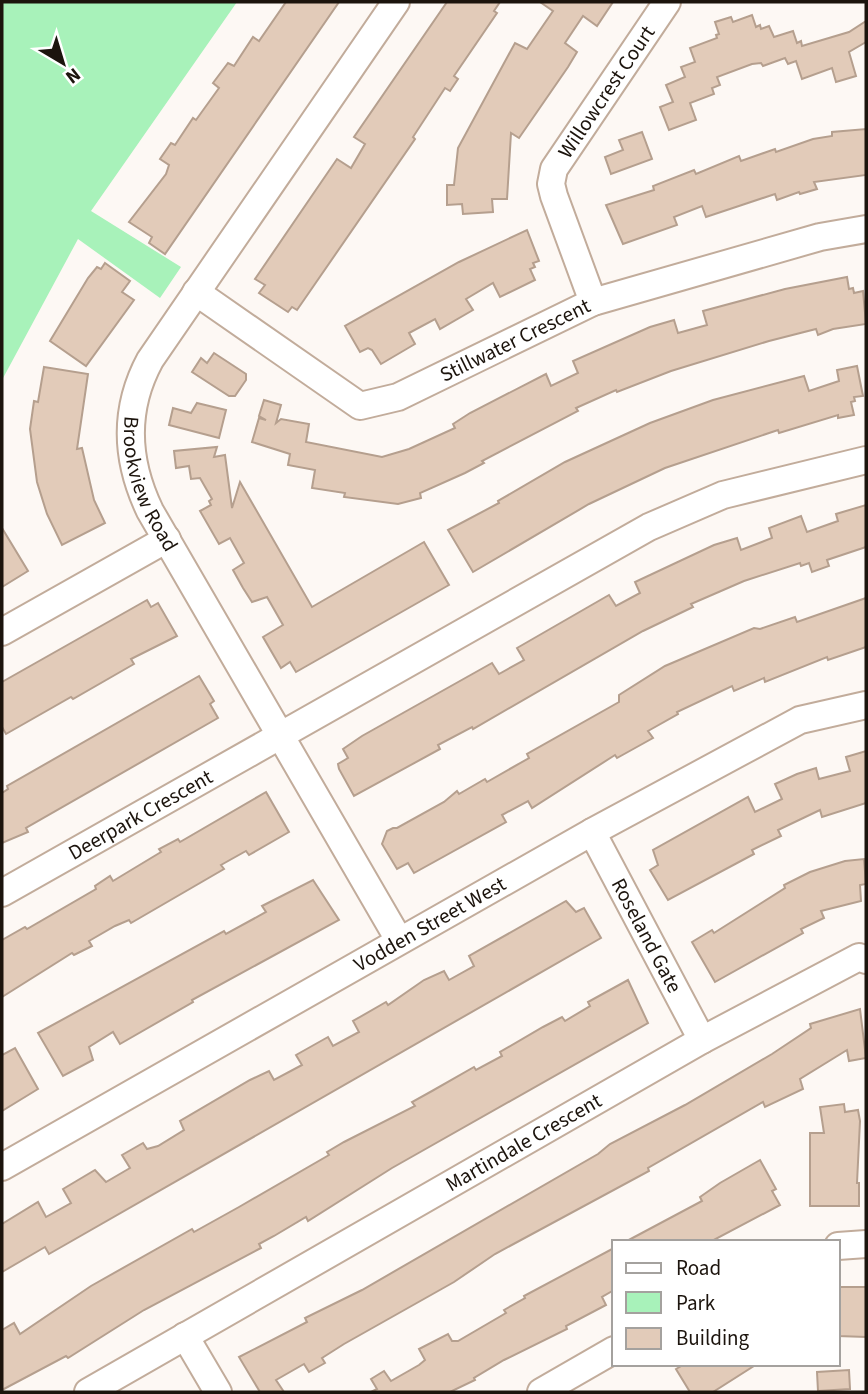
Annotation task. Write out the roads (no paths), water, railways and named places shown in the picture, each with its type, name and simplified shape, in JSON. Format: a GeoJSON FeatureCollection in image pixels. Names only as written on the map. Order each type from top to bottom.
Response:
{"type":"FeatureCollection","features":[{"type":"Feature","properties":{"kind":"street","name":"Brookview Road"},"geometry":{"type":"LineString","coordinates":[[396,2],[144,370],[131,413],[130,444],[135,476],[167,539],[399,940]]}},
{"type":"Feature","properties":{"kind":"street","name":"Willowcrest Court"},"geometry":{"type":"LineString","coordinates":[[593,302],[554,196],[551,184],[554,169],[667,2]]}},
{"type":"Feature","properties":{"kind":"street","name":"Stillwater Crescent"},"geometry":{"type":"LineString","coordinates":[[196,292],[359,406],[398,397],[593,302],[820,237],[866,229]]}},
{"type":"Feature","properties":{"kind":"street"},"geometry":{"type":"LineString","coordinates":[[279,735],[649,527],[723,495],[866,460]]}},
{"type":"Feature","properties":{"kind":"street"},"geometry":{"type":"LineString","coordinates":[[2,632],[167,539]]}},
{"type":"Feature","properties":{"kind":"street","name":"Vodden Street West"},"geometry":{"type":"LineString","coordinates":[[2,1167],[399,940],[800,720],[866,705]]}},
{"type":"Feature","properties":{"kind":"street","name":"Deerpark Crescent"},"geometry":{"type":"LineString","coordinates":[[2,893],[279,735]]}},
{"type":"Feature","properties":{"kind":"street","name":"Roseland Gate"},"geometry":{"type":"LineString","coordinates":[[592,832],[702,1040]]}},
{"type":"Feature","properties":{"kind":"street","name":"Martindale Crescent"},"geometry":{"type":"LineString","coordinates":[[88,1392],[702,1040],[859,957],[866,960]]}},
{"type":"Feature","properties":{"kind":"street"},"geometry":{"type":"LineString","coordinates":[[840,1246],[866,1244]]}},
{"type":"Feature","properties":{"kind":"street"},"geometry":{"type":"LineString","coordinates":[[185,1336],[218,1392]]}},
{"type":"Feature","properties":{"kind":"street"},"geometry":{"type":"LineString","coordinates":[[541,1392],[612,1351]]}}]}
